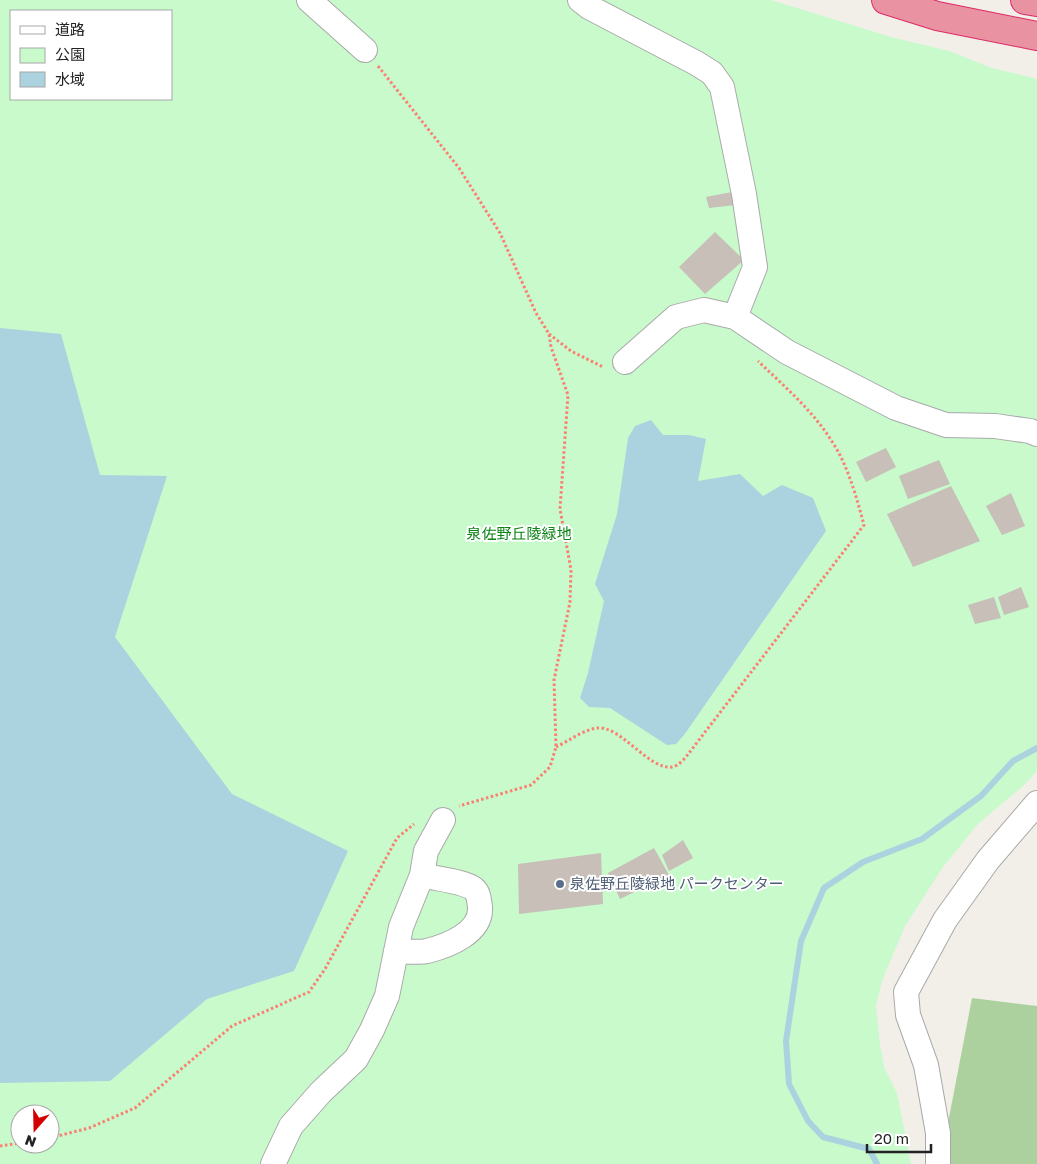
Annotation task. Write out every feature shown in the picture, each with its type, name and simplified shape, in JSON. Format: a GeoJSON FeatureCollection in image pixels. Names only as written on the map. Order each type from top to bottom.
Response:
{"type":"FeatureCollection","features":[{"type":"Feature","properties":{"kind":"highway"},"geometry":{"type":"LineString","coordinates":[[886,0],[937,16],[1037,36]]}},
{"type":"Feature","properties":{"kind":"highway"},"geometry":{"type":"LineString","coordinates":[[1026,0],[1037,2]]}},
{"type":"Feature","properties":{"kind":"street"},"geometry":{"type":"LineString","coordinates":[[309,0],[365,50]]}},
{"type":"Feature","properties":{"kind":"street"},"geometry":{"type":"LineString","coordinates":[[580,0],[606,16],[696,63],[712,73],[722,87],[744,194],[755,267],[735,317]]}},
{"type":"Feature","properties":{"kind":"street"},"geometry":{"type":"LineString","coordinates":[[625,362],[676,317],[704,310],[735,317],[787,352],[896,408],[946,424],[994,426],[1030,430],[1037,434]]}},
{"type":"Feature","properties":{"kind":"street"},"geometry":{"type":"LineString","coordinates":[[938,1164],[938,1133],[926,1065],[908,1015],[906,992],[945,920],[988,860],[1037,803]]}},
{"type":"Feature","properties":{"kind":"street"},"geometry":{"type":"LineString","coordinates":[[273,1164],[291,1126],[321,1092],[356,1059],[372,1030],[386,996],[401,927],[422,875],[426,851],[447,814]]}},
{"type":"Feature","properties":{"kind":"street"},"geometry":{"type":"LineString","coordinates":[[396,951],[426,951],[451,943],[461,938],[474,924],[480,912],[479,897],[474,889],[452,881],[422,875]]}},
{"type":"Feature","properties":{"kind":"path"},"geometry":{"type":"LineString","coordinates":[[365,50],[459,168],[500,233],[536,313],[549,334],[571,351],[602,367],[625,362]]}},
{"type":"Feature","properties":{"kind":"path"},"geometry":{"type":"LineString","coordinates":[[447,814],[531,785],[550,767],[556,747],[554,680],[570,602],[571,570],[560,509],[568,395],[551,347],[549,334]]}},
{"type":"Feature","properties":{"kind":"path"},"geometry":{"type":"LineString","coordinates":[[556,747],[590,730],[600,728],[613,733],[661,765],[672,767],[678,764],[689,753],[864,525],[855,491],[841,457],[823,429],[795,397],[753,356]]}},
{"type":"Feature","properties":{"kind":"path"},"geometry":{"type":"LineString","coordinates":[[60,1135],[89,1128],[135,1108],[232,1026],[309,992],[325,969],[397,838],[417,821]]}},
{"type":"Feature","properties":{"kind":"green space","name":"泉佐野丘陵緑地"},"geometry":{"type":"Polygon","coordinates":[[[0,0],[771,0],[891,37],[949,51],[992,68],[1037,79],[1037,771],[1023,786],[978,824],[943,867],[905,926],[882,981],[876,1006],[884,1067],[897,1093],[911,1164],[0,1164],[0,0]]]}},
{"type":"Feature","properties":{"kind":"green space"},"geometry":{"type":"Polygon","coordinates":[[[972,998],[1037,1006],[1037,1164],[945,1164],[943,1149],[972,998]]]}},
{"type":"Feature","properties":{"kind":"water"},"geometry":{"type":"Polygon","coordinates":[[[0,328],[61,334],[100,475],[167,476],[115,637],[232,794],[348,851],[294,971],[207,999],[110,1081],[0,1083],[0,328]]]}},
{"type":"Feature","properties":{"kind":"water"},"geometry":{"type":"Polygon","coordinates":[[[651,420],[663,435],[689,435],[706,439],[698,481],[740,474],[763,496],[782,485],[813,498],[826,531],[684,735],[676,744],[667,745],[610,708],[589,707],[580,698],[588,673],[604,601],[595,584],[617,514],[628,438],[635,426],[651,420]]]}},
{"type":"Feature","properties":{"kind":"building"},"geometry":{"type":"Polygon","coordinates":[[[732,192],[736,205],[709,208],[706,197],[732,192]]]}},
{"type":"Feature","properties":{"kind":"building"},"geometry":{"type":"Polygon","coordinates":[[[715,232],[744,260],[705,294],[679,267],[715,232]]]}},
{"type":"Feature","properties":{"kind":"building"},"geometry":{"type":"Polygon","coordinates":[[[886,448],[896,467],[866,482],[856,462],[886,448]]]}},
{"type":"Feature","properties":{"kind":"building"},"geometry":{"type":"Polygon","coordinates":[[[939,460],[950,484],[908,499],[899,476],[939,460]]]}},
{"type":"Feature","properties":{"kind":"building"},"geometry":{"type":"Polygon","coordinates":[[[951,486],[980,541],[913,567],[887,514],[951,486]]]}},
{"type":"Feature","properties":{"kind":"building"},"geometry":{"type":"Polygon","coordinates":[[[1011,493],[1025,526],[1002,535],[986,506],[1011,493]]]}},
{"type":"Feature","properties":{"kind":"building"},"geometry":{"type":"Polygon","coordinates":[[[1021,587],[1029,607],[1004,615],[998,597],[1021,587]]]}},
{"type":"Feature","properties":{"kind":"building"},"geometry":{"type":"Polygon","coordinates":[[[994,597],[1001,618],[975,624],[968,605],[994,597]]]}},
{"type":"Feature","properties":{"kind":"building"},"geometry":{"type":"Polygon","coordinates":[[[683,840],[693,858],[669,871],[662,855],[683,840]]]}},
{"type":"Feature","properties":{"kind":"building"},"geometry":{"type":"Polygon","coordinates":[[[654,848],[669,875],[620,899],[608,873],[654,848]]]}},
{"type":"Feature","properties":{"kind":"building","name":"泉佐野丘陵緑地 パークセンター"},"geometry":{"type":"Polygon","coordinates":[[[601,853],[603,904],[519,914],[518,864],[601,853]]]}},
{"type":"Feature","properties":{"kind":"waterway"},"geometry":{"type":"LineString","coordinates":[[877,1164],[869,1149],[823,1137],[808,1121],[789,1084],[786,1041],[801,941],[824,888],[863,862],[922,839],[981,796],[1013,761],[1037,748]]}},
{"type":"Feature","properties":{"kind":"place","name":"泉佐野丘陵緑地 パークセンター"},"geometry":{"type":"Point","coordinates":[560,884]}}]}
